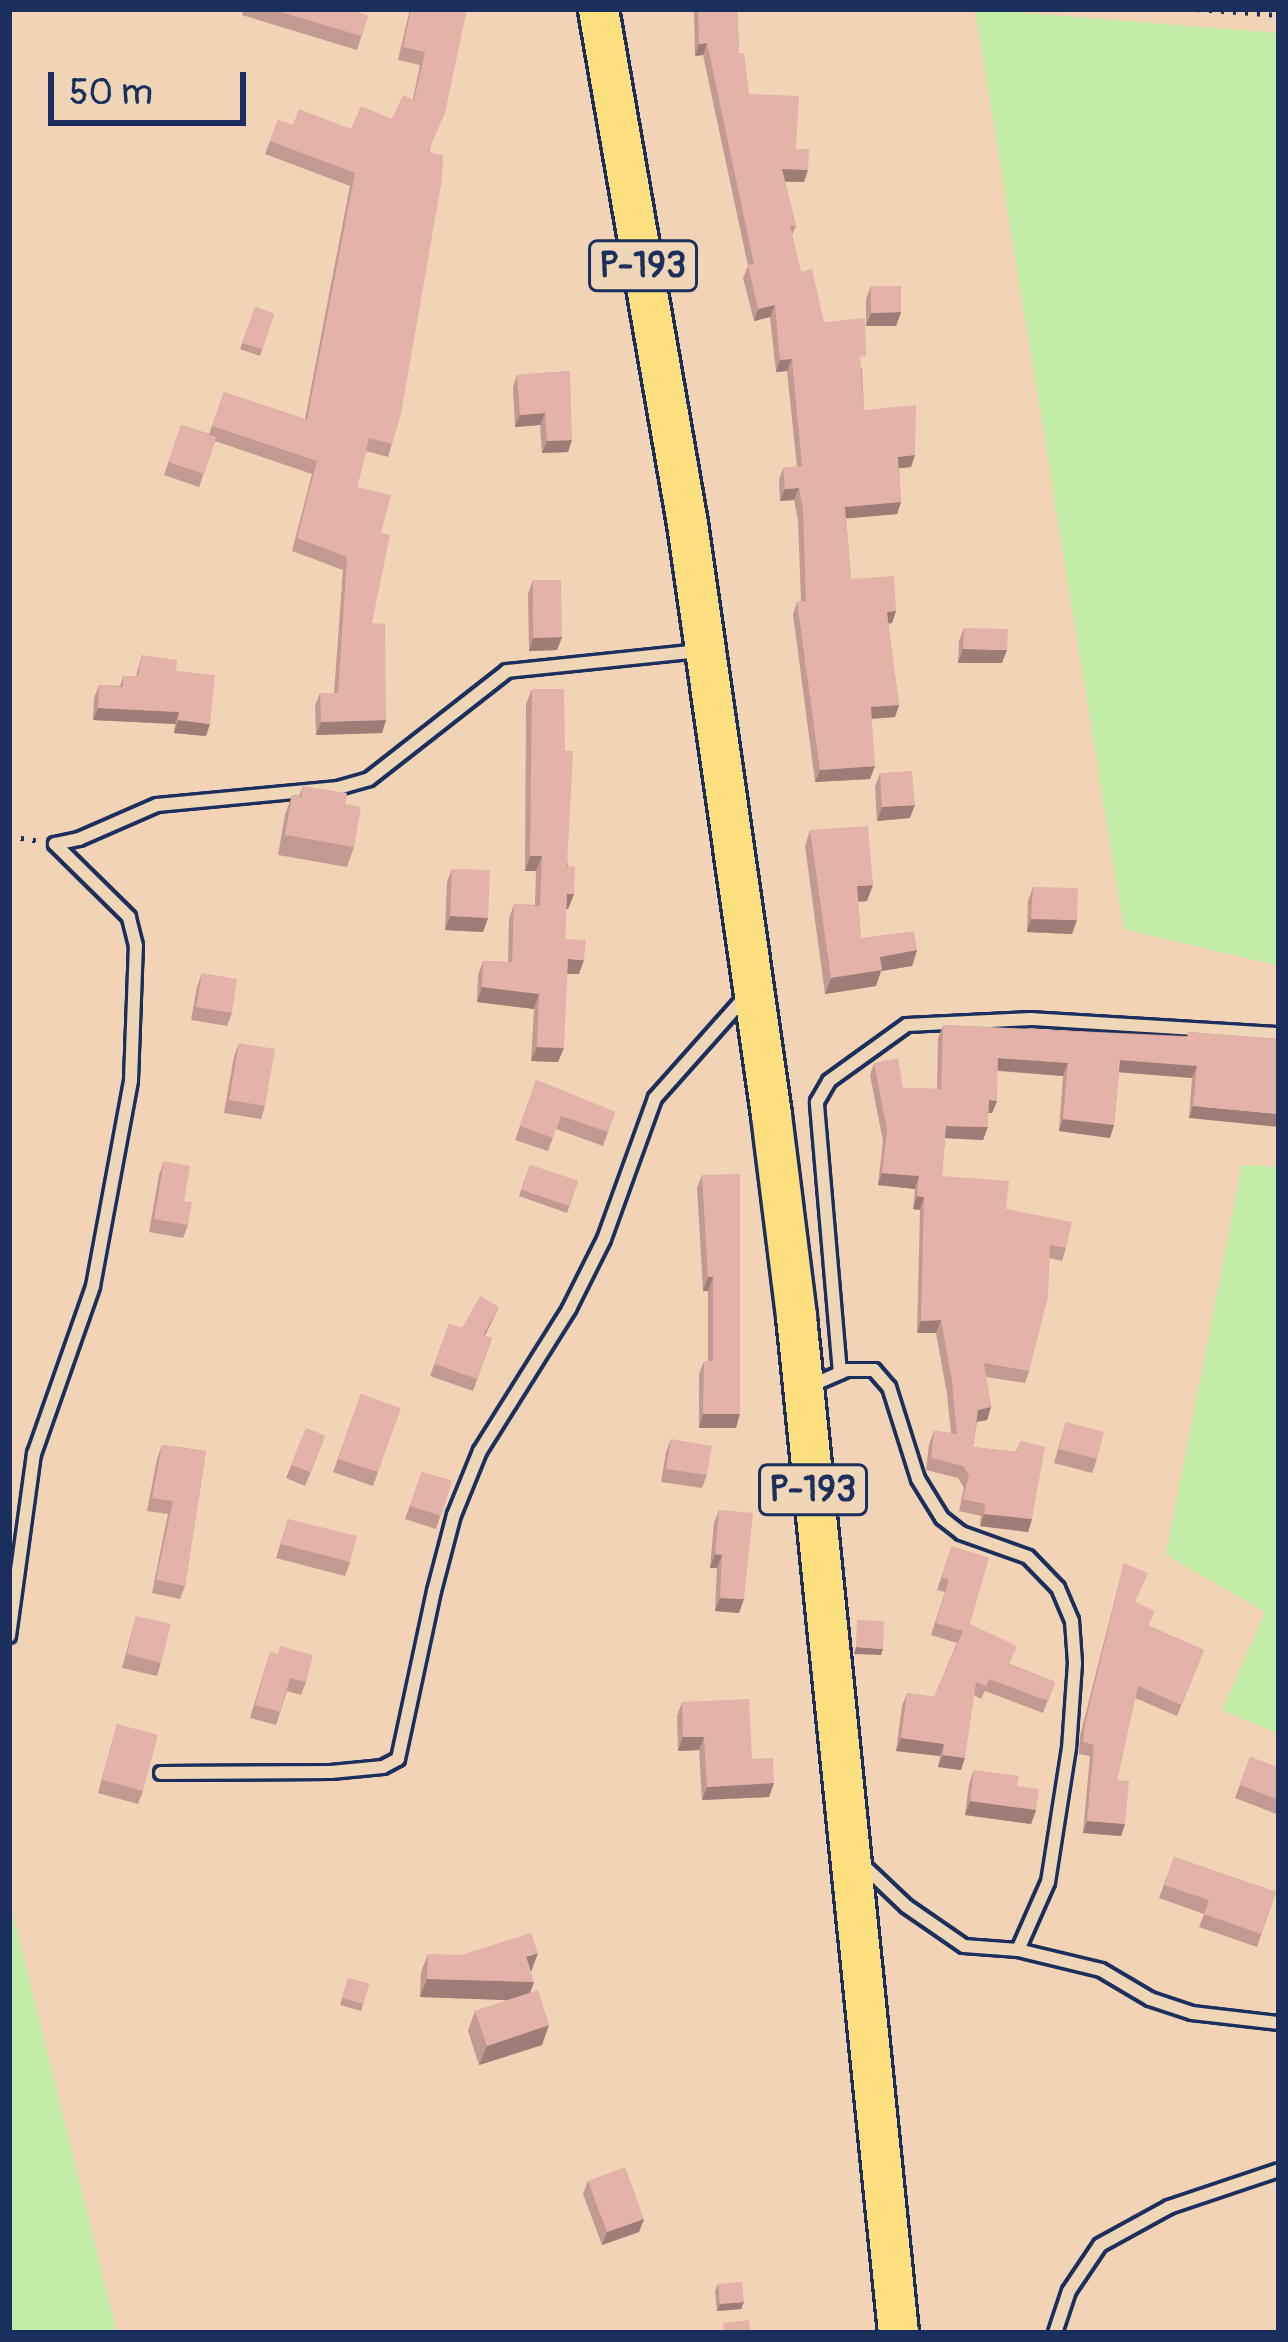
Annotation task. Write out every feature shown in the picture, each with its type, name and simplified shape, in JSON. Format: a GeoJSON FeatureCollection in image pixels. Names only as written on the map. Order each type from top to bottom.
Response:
{"type":"FeatureCollection","features":[{"type":"Feature","properties":{"kind":"main road","name":"Р-193"},"geometry":{"type":"LineString","coordinates":[[598,9],[687,523],[753,988],[803,1389],[898,2333]]}},
{"type":"Feature","properties":{"kind":"lane"},"geometry":{"type":"LineString","coordinates":[[55,844],[79,839],[157,805],[338,788],[369,779],[507,671],[706,650]]}},
{"type":"Feature","properties":{"kind":"lane"},"geometry":{"type":"LineString","coordinates":[[9,1636],[34,1454],[93,1286],[131,1080],[136,946],[129,917],[55,844]]}},
{"type":"Feature","properties":{"kind":"lane"},"geometry":{"type":"LineString","coordinates":[[161,1772],[331,1772],[383,1767],[398,1759],[454,1515],[480,1451],[568,1309],[604,1239],[655,1098],[753,988]]}},
{"type":"Feature","properties":{"kind":"lane"},"geometry":{"type":"LineString","coordinates":[[841,1373],[817,1102],[829,1081],[907,1025],[1031,1019],[1279,1034]]}},
{"type":"Feature","properties":{"kind":"lane"},"geometry":{"type":"LineString","coordinates":[[803,1389],[841,1373],[874,1370],[889,1387],[918,1479],[942,1518],[961,1533],[1028,1557],[1058,1588],[1072,1621],[1075,1663],[1069,1748],[1048,1882],[1018,1950]]}},
{"type":"Feature","properties":{"kind":"lane"},"geometry":{"type":"LineString","coordinates":[[849,1852],[906,1906],[964,1946],[1018,1950],[1101,1970],[1150,1999],[1192,2013],[1279,2023]]}},
{"type":"Feature","properties":{"kind":"lane"},"geometry":{"type":"LineString","coordinates":[[1055,2333],[1069,2291],[1100,2245],[1169,2206],[1279,2170]]}},
{"type":"Feature","properties":{"kind":"path"},"geometry":{"type":"LineString","coordinates":[[1197,9],[1279,15]]}},
{"type":"Feature","properties":{"kind":"path"},"geometry":{"type":"LineString","coordinates":[[9,836],[55,844]]}},
{"type":"Feature","properties":{"kind":"green space"},"geometry":{"type":"Polygon","coordinates":[[[975,9],[1279,33],[1279,966],[1124,929],[975,9]]]}},
{"type":"Feature","properties":{"kind":"green space"},"geometry":{"type":"Polygon","coordinates":[[[1242,1165],[1279,1167],[1279,1734],[1222,1710],[1265,1612],[1166,1555],[1242,1165]]]}},
{"type":"Feature","properties":{"kind":"green space"},"geometry":{"type":"Polygon","coordinates":[[[9,1914],[13,1914],[117,2333],[9,2333],[9,1914]]]}},
{"type":"Feature","properties":{"kind":"building"},"geometry":{"type":"Polygon","coordinates":[[[271,9],[348,9],[368,16],[361,36],[271,9]]]}},
{"type":"Feature","properties":{"kind":"building"},"geometry":{"type":"Polygon","coordinates":[[[411,9],[467,9],[445,113],[428,152],[443,155],[442,179],[401,414],[392,444],[369,438],[357,487],[391,495],[381,533],[390,535],[372,623],[385,624],[386,720],[321,722],[320,693],[338,693],[347,557],[297,538],[317,461],[212,426],[224,392],[307,420],[355,173],[270,141],[278,120],[293,125],[299,109],[351,129],[361,106],[392,119],[403,95],[414,100],[425,52],[403,47],[411,9]]]}},
{"type":"Feature","properties":{"kind":"building"},"geometry":{"type":"Polygon","coordinates":[[[698,9],[737,9],[739,53],[744,53],[749,94],[799,96],[796,149],[809,149],[808,170],[782,169],[796,226],[790,226],[801,272],[812,269],[824,322],[865,318],[866,356],[860,357],[864,410],[916,405],[915,455],[898,457],[901,502],[845,507],[851,579],[894,576],[896,611],[887,612],[899,705],[871,707],[875,766],[820,770],[797,602],[806,601],[803,508],[799,488],[785,489],[783,468],[802,466],[792,359],[780,360],[775,305],[758,309],[748,265],[754,264],[707,43],[699,44],[698,9]]]}},
{"type":"Feature","properties":{"kind":"building"},"geometry":{"type":"Polygon","coordinates":[[[871,286],[901,286],[901,312],[871,313],[871,286]]]}},
{"type":"Feature","properties":{"kind":"building"},"geometry":{"type":"Polygon","coordinates":[[[255,307],[274,314],[262,349],[242,343],[255,307]]]}},
{"type":"Feature","properties":{"kind":"building"},"geometry":{"type":"Polygon","coordinates":[[[570,371],[572,440],[547,441],[545,413],[520,415],[517,375],[570,371]]]}},
{"type":"Feature","properties":{"kind":"building"},"geometry":{"type":"Polygon","coordinates":[[[181,425],[216,437],[204,474],[168,462],[181,425]]]}},
{"type":"Feature","properties":{"kind":"building"},"geometry":{"type":"Polygon","coordinates":[[[533,580],[561,580],[562,637],[533,638],[533,580]]]}},
{"type":"Feature","properties":{"kind":"building"},"geometry":{"type":"Polygon","coordinates":[[[964,628],[1008,629],[1007,650],[963,649],[964,628]]]}},
{"type":"Feature","properties":{"kind":"building"},"geometry":{"type":"Polygon","coordinates":[[[142,655],[177,660],[176,671],[215,675],[210,724],[178,720],[179,712],[98,708],[99,685],[123,687],[123,676],[138,676],[142,655]]]}},
{"type":"Feature","properties":{"kind":"building"},"geometry":{"type":"Polygon","coordinates":[[[532,689],[564,689],[565,751],[573,751],[567,866],[575,867],[574,894],[567,894],[565,939],[586,940],[584,960],[568,959],[564,1048],[537,1047],[539,994],[482,987],[483,961],[512,962],[514,904],[540,906],[542,856],[530,856],[532,689]]]}},
{"type":"Feature","properties":{"kind":"building"},"geometry":{"type":"Polygon","coordinates":[[[912,771],[915,805],[882,807],[880,773],[912,771]]]}},
{"type":"Feature","properties":{"kind":"building"},"geometry":{"type":"Polygon","coordinates":[[[303,786],[347,793],[345,804],[361,807],[354,847],[285,835],[292,795],[301,797],[303,786]]]}},
{"type":"Feature","properties":{"kind":"building"},"geometry":{"type":"Polygon","coordinates":[[[868,826],[873,885],[857,886],[861,938],[914,931],[917,950],[880,957],[882,970],[831,978],[810,830],[868,826]]]}},
{"type":"Feature","properties":{"kind":"building"},"geometry":{"type":"Polygon","coordinates":[[[452,869],[490,870],[488,918],[450,916],[452,869]]]}},
{"type":"Feature","properties":{"kind":"building"},"geometry":{"type":"Polygon","coordinates":[[[1033,887],[1078,888],[1077,920],[1031,919],[1033,887]]]}},
{"type":"Feature","properties":{"kind":"building"},"geometry":{"type":"Polygon","coordinates":[[[202,973],[237,979],[232,1013],[196,1007],[202,973]]]}},
{"type":"Feature","properties":{"kind":"building"},"geometry":{"type":"Polygon","coordinates":[[[943,1025],[1279,1039],[1279,1114],[1193,1106],[1197,1066],[1120,1060],[1114,1125],[1063,1119],[1068,1063],[998,1058],[997,1101],[989,1100],[988,1127],[946,1126],[942,1176],[1009,1181],[1006,1209],[1072,1222],[1066,1248],[1050,1245],[1048,1297],[1029,1371],[984,1363],[991,1407],[978,1410],[973,1447],[1017,1452],[1021,1441],[1045,1447],[1032,1519],[984,1514],[985,1504],[963,1499],[969,1475],[963,1466],[931,1458],[934,1431],[957,1434],[952,1381],[941,1320],[921,1321],[924,1197],[917,1196],[919,1176],[882,1173],[887,1129],[874,1063],[898,1058],[903,1088],[941,1089],[943,1025]]]}},
{"type":"Feature","properties":{"kind":"building"},"geometry":{"type":"Polygon","coordinates":[[[239,1043],[275,1049],[265,1106],[229,1100],[239,1043]]]}},
{"type":"Feature","properties":{"kind":"building"},"geometry":{"type":"Polygon","coordinates":[[[536,1080],[615,1112],[608,1132],[561,1116],[553,1138],[520,1126],[536,1080]]]}},
{"type":"Feature","properties":{"kind":"building"},"geometry":{"type":"Polygon","coordinates":[[[164,1161],[190,1166],[184,1201],[192,1202],[188,1225],[154,1219],[164,1161]]]}},
{"type":"Feature","properties":{"kind":"building"},"geometry":{"type":"Polygon","coordinates":[[[530,1165],[578,1181],[569,1206],[522,1190],[530,1165]]]}},
{"type":"Feature","properties":{"kind":"building"},"geometry":{"type":"Polygon","coordinates":[[[740,1174],[740,1414],[703,1414],[704,1361],[713,1361],[713,1277],[708,1277],[702,1175],[740,1174]]]}},
{"type":"Feature","properties":{"kind":"building"},"geometry":{"type":"Polygon","coordinates":[[[480,1296],[499,1307],[483,1335],[492,1338],[477,1379],[435,1364],[449,1324],[462,1328],[480,1296]]]}},
{"type":"Feature","properties":{"kind":"building"},"geometry":{"type":"Polygon","coordinates":[[[361,1394],[401,1408],[378,1472],[338,1459],[361,1394]]]}},
{"type":"Feature","properties":{"kind":"building"},"geometry":{"type":"Polygon","coordinates":[[[1066,1422],[1104,1432],[1097,1459],[1059,1449],[1066,1422]]]}},
{"type":"Feature","properties":{"kind":"building"},"geometry":{"type":"Polygon","coordinates":[[[306,1428],[325,1436],[310,1472],[291,1465],[306,1428]]]}},
{"type":"Feature","properties":{"kind":"building"},"geometry":{"type":"Polygon","coordinates":[[[671,1439],[712,1446],[707,1475],[666,1469],[671,1439]]]}},
{"type":"Feature","properties":{"kind":"building"},"geometry":{"type":"Polygon","coordinates":[[[162,1445],[206,1451],[185,1586],[156,1580],[173,1501],[152,1498],[162,1445]]]}},
{"type":"Feature","properties":{"kind":"building"},"geometry":{"type":"Polygon","coordinates":[[[422,1472],[452,1481],[441,1516],[410,1506],[422,1472]]]}},
{"type":"Feature","properties":{"kind":"building"},"geometry":{"type":"Polygon","coordinates":[[[719,1510],[753,1513],[744,1599],[720,1598],[722,1555],[715,1554],[719,1510]]]}},
{"type":"Feature","properties":{"kind":"building"},"geometry":{"type":"Polygon","coordinates":[[[288,1519],[357,1536],[350,1562],[281,1544],[288,1519]]]}},
{"type":"Feature","properties":{"kind":"building"},"geometry":{"type":"Polygon","coordinates":[[[952,1546],[989,1558],[970,1624],[1017,1646],[1009,1664],[1055,1682],[1048,1701],[989,1679],[986,1686],[976,1682],[965,1758],[943,1755],[944,1744],[901,1738],[907,1693],[934,1697],[963,1631],[936,1623],[949,1580],[942,1577],[952,1546]]]}},
{"type":"Feature","properties":{"kind":"building"},"geometry":{"type":"Polygon","coordinates":[[[1124,1563],[1148,1573],[1135,1602],[1155,1611],[1148,1626],[1204,1650],[1181,1705],[1138,1686],[1117,1780],[1129,1781],[1125,1824],[1087,1821],[1094,1745],[1083,1742],[1124,1563]]]}},
{"type":"Feature","properties":{"kind":"building"},"geometry":{"type":"Polygon","coordinates":[[[136,1616],[171,1624],[161,1663],[127,1654],[136,1616]]]}},
{"type":"Feature","properties":{"kind":"building"},"geometry":{"type":"Polygon","coordinates":[[[857,1620],[884,1621],[883,1649],[856,1647],[857,1620]]]}},
{"type":"Feature","properties":{"kind":"building"},"geometry":{"type":"Polygon","coordinates":[[[280,1646],[313,1655],[306,1682],[290,1678],[280,1712],[255,1705],[270,1652],[278,1654],[280,1646]]]}},
{"type":"Feature","properties":{"kind":"building"},"geometry":{"type":"Polygon","coordinates":[[[749,1699],[752,1759],[773,1758],[774,1783],[707,1787],[704,1737],[683,1737],[682,1702],[749,1699]]]}},
{"type":"Feature","properties":{"kind":"building"},"geometry":{"type":"Polygon","coordinates":[[[117,1724],[158,1735],[143,1791],[102,1780],[117,1724]]]}},
{"type":"Feature","properties":{"kind":"building"},"geometry":{"type":"Polygon","coordinates":[[[1250,1757],[1279,1768],[1279,1800],[1240,1785],[1250,1757]]]}},
{"type":"Feature","properties":{"kind":"building"},"geometry":{"type":"Polygon","coordinates":[[[974,1770],[1019,1776],[1017,1786],[1039,1789],[1036,1810],[970,1801],[974,1770]]]}},
{"type":"Feature","properties":{"kind":"building"},"geometry":{"type":"Polygon","coordinates":[[[1174,1857],[1276,1892],[1261,1934],[1204,1914],[1209,1900],[1164,1885],[1174,1857]]]}},
{"type":"Feature","properties":{"kind":"building"},"geometry":{"type":"Polygon","coordinates":[[[531,1933],[538,1953],[526,1957],[534,1982],[427,1979],[428,1954],[461,1955],[531,1933]]]}},
{"type":"Feature","properties":{"kind":"building"},"geometry":{"type":"Polygon","coordinates":[[[348,1978],[369,1984],[363,2004],[342,1998],[348,1978]]]}},
{"type":"Feature","properties":{"kind":"building"},"geometry":{"type":"Polygon","coordinates":[[[538,1990],[549,2025],[487,2046],[475,2011],[538,1990]]]}},
{"type":"Feature","properties":{"kind":"building"},"geometry":{"type":"Polygon","coordinates":[[[625,2167],[644,2219],[607,2232],[588,2181],[625,2167]]]}},
{"type":"Feature","properties":{"kind":"building"},"geometry":{"type":"Polygon","coordinates":[[[742,2282],[744,2302],[720,2304],[718,2284],[742,2282]]]}},
{"type":"Feature","properties":{"kind":"building"},"geometry":{"type":"Polygon","coordinates":[[[749,2320],[751,2333],[724,2333],[723,2323],[749,2320]]]}}]}
